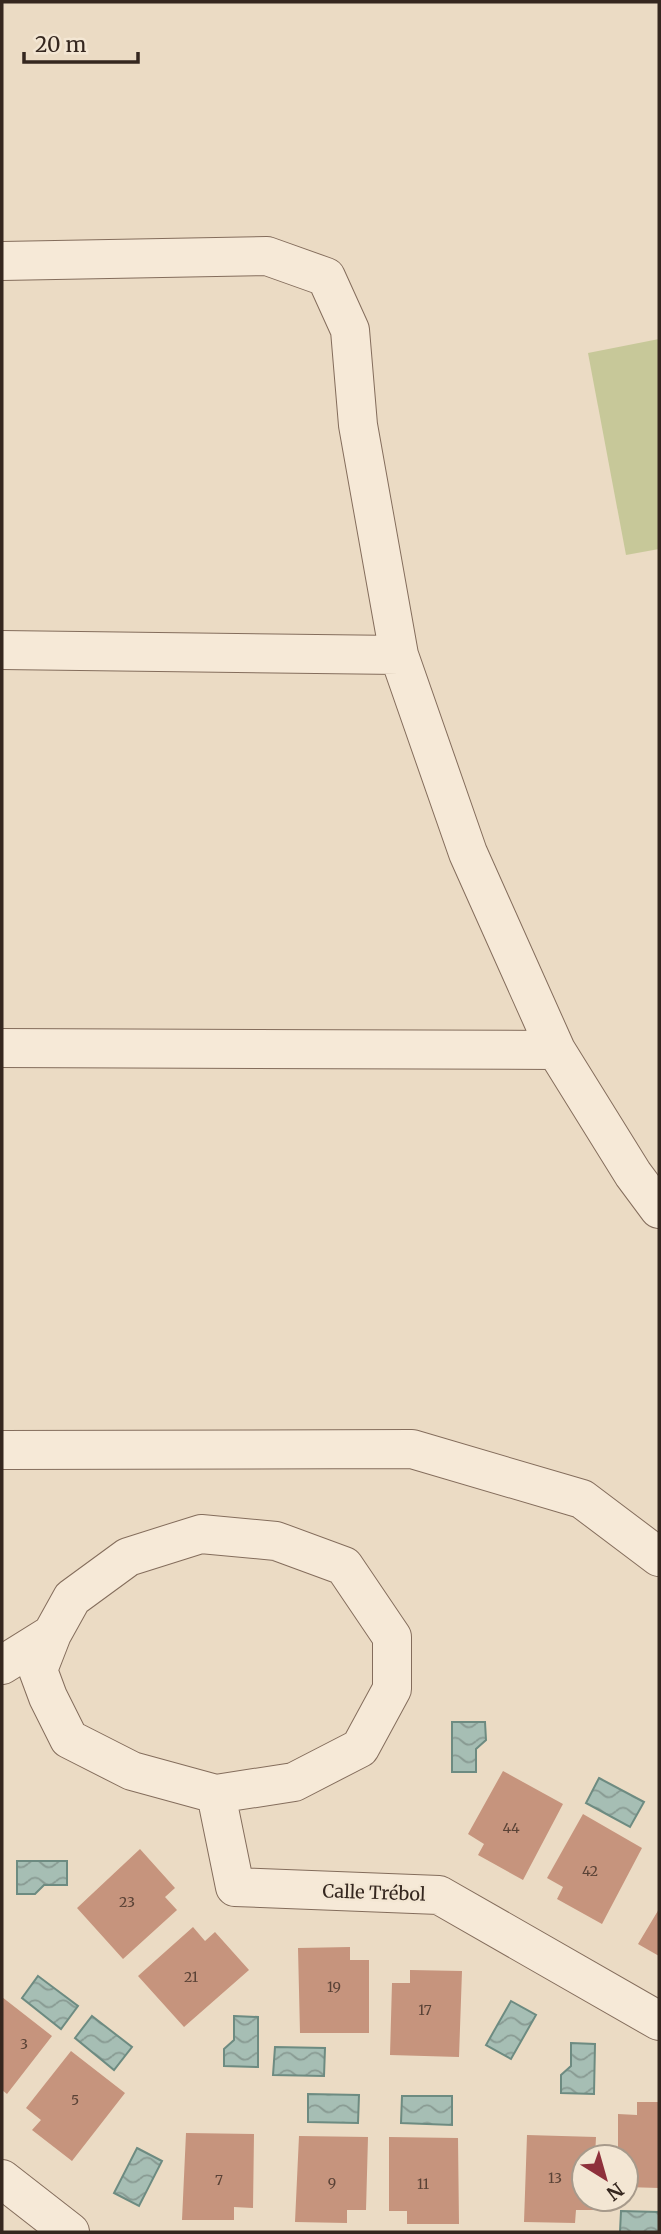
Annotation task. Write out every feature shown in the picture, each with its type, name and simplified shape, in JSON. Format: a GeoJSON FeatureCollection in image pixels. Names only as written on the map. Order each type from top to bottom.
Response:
{"type":"FeatureCollection","features":[{"type":"Feature","properties":{"kind":"street"},"geometry":{"type":"LineString","coordinates":[[2,261],[267,256],[326,277],[350,330],[358,425],[399,655],[468,852],[556,1050],[633,1174],[659,1209]]}},
{"type":"Feature","properties":{"kind":"street"},"geometry":{"type":"LineString","coordinates":[[2,650],[399,655]]}},
{"type":"Feature","properties":{"kind":"street"},"geometry":{"type":"LineString","coordinates":[[2,1048],[556,1050]]}},
{"type":"Feature","properties":{"kind":"street"},"geometry":{"type":"LineString","coordinates":[[2,1450],[412,1449],[582,1499],[659,1558]]}},
{"type":"Feature","properties":{"kind":"street"},"geometry":{"type":"LineString","coordinates":[[201,1534],[276,1541],[344,1566],[393,1637],[392,1689],[360,1748],[294,1782],[216,1794],[132,1772],[69,1739],[48,1698],[38,1670],[52,1634],[72,1598],[128,1557],[201,1534]]}},
{"type":"Feature","properties":{"kind":"street"},"geometry":{"type":"LineString","coordinates":[[2,1665],[52,1634]]}},
{"type":"Feature","properties":{"kind":"street"},"geometry":{"type":"LineString","coordinates":[[2,1674],[48,1698]]}},
{"type":"Feature","properties":{"kind":"street","name":"Calle Trébol"},"geometry":{"type":"LineString","coordinates":[[216,1794],[235,1887],[439,1895],[659,2021]]}},
{"type":"Feature","properties":{"kind":"street"},"geometry":{"type":"LineString","coordinates":[[2,2179],[69,2232]]}},
{"type":"Feature","properties":{"kind":"green space"},"geometry":{"type":"Polygon","coordinates":[[[659,339],[659,549],[626,555],[588,353],[659,339]]]}},
{"type":"Feature","properties":{"kind":"water"},"geometry":{"type":"Polygon","coordinates":[[[452,1722],[485,1722],[486,1740],[476,1749],[476,1772],[452,1772],[452,1722]]]}},
{"type":"Feature","properties":{"kind":"water"},"geometry":{"type":"Polygon","coordinates":[[[599,1778],[644,1802],[630,1827],[586,1803],[599,1778]]]}},
{"type":"Feature","properties":{"kind":"water"},"geometry":{"type":"Polygon","coordinates":[[[17,1861],[67,1861],[67,1885],[44,1885],[35,1894],[17,1894],[17,1861]]]}},
{"type":"Feature","properties":{"kind":"water"},"geometry":{"type":"Polygon","coordinates":[[[38,1976],[78,2006],[61,2029],[22,1998],[38,1976]]]}},
{"type":"Feature","properties":{"kind":"water"},"geometry":{"type":"Polygon","coordinates":[[[511,2001],[536,2015],[511,2059],[486,2045],[511,2001]]]}},
{"type":"Feature","properties":{"kind":"water"},"geometry":{"type":"Polygon","coordinates":[[[92,2016],[132,2047],[114,2070],[75,2038],[92,2016]]]}},
{"type":"Feature","properties":{"kind":"water"},"geometry":{"type":"Polygon","coordinates":[[[234,2016],[258,2017],[258,2067],[224,2066],[224,2049],[234,2040],[234,2016]]]}},
{"type":"Feature","properties":{"kind":"water"},"geometry":{"type":"Polygon","coordinates":[[[571,2043],[595,2044],[594,2094],[561,2093],[561,2075],[571,2066],[571,2043]]]}},
{"type":"Feature","properties":{"kind":"water"},"geometry":{"type":"Polygon","coordinates":[[[275,2047],[325,2048],[324,2076],[273,2075],[275,2047]]]}},
{"type":"Feature","properties":{"kind":"water"},"geometry":{"type":"Polygon","coordinates":[[[308,2094],[359,2095],[358,2123],[308,2122],[308,2094]]]}},
{"type":"Feature","properties":{"kind":"water"},"geometry":{"type":"Polygon","coordinates":[[[402,2096],[452,2096],[452,2125],[401,2123],[402,2096]]]}},
{"type":"Feature","properties":{"kind":"water"},"geometry":{"type":"Polygon","coordinates":[[[137,2148],[162,2161],[139,2206],[114,2193],[137,2148]]]}},
{"type":"Feature","properties":{"kind":"water"},"geometry":{"type":"Polygon","coordinates":[[[659,2212],[659,2232],[620,2232],[621,2213],[659,2212]]]}},
{"type":"Feature","properties":{"kind":"building"},"geometry":{"type":"Polygon","coordinates":[[[503,1771],[563,1804],[523,1880],[478,1855],[484,1844],[468,1834],[503,1771]]]}},
{"type":"Feature","properties":{"kind":"building"},"geometry":{"type":"Polygon","coordinates":[[[583,1814],[642,1848],[602,1924],[557,1899],[563,1887],[547,1878],[583,1814]]]}},
{"type":"Feature","properties":{"kind":"building"},"geometry":{"type":"Polygon","coordinates":[[[140,1849],[175,1888],[165,1897],[177,1910],[123,1959],[77,1908],[140,1849]]]}},
{"type":"Feature","properties":{"kind":"building"},"geometry":{"type":"Polygon","coordinates":[[[659,1909],[659,1956],[638,1944],[659,1909]]]}},
{"type":"Feature","properties":{"kind":"building"},"geometry":{"type":"Polygon","coordinates":[[[193,1927],[205,1941],[215,1932],[249,1970],[184,2027],[138,1976],[193,1927]]]}},
{"type":"Feature","properties":{"kind":"building"},"geometry":{"type":"Polygon","coordinates":[[[350,1947],[350,1960],[369,1960],[369,2033],[300,2033],[298,1948],[350,1947]]]}},
{"type":"Feature","properties":{"kind":"building"},"geometry":{"type":"Polygon","coordinates":[[[410,1970],[462,1971],[459,2057],[390,2055],[392,1983],[410,1983],[410,1970]]]}},
{"type":"Feature","properties":{"kind":"building"},"geometry":{"type":"Polygon","coordinates":[[[2,1997],[52,2036],[7,2094],[2,2090],[2,1997]]]}},
{"type":"Feature","properties":{"kind":"building"},"geometry":{"type":"Polygon","coordinates":[[[71,2051],[125,2093],[72,2161],[32,2130],[41,2120],[26,2108],[71,2051]]]}},
{"type":"Feature","properties":{"kind":"building"},"geometry":{"type":"Polygon","coordinates":[[[637,2102],[659,2102],[659,2188],[640,2187],[640,2143],[618,2143],[618,2114],[637,2115],[637,2102]]]}},
{"type":"Feature","properties":{"kind":"building"},"geometry":{"type":"Polygon","coordinates":[[[186,2133],[254,2134],[253,2208],[234,2207],[234,2220],[182,2220],[186,2133]]]}},
{"type":"Feature","properties":{"kind":"building"},"geometry":{"type":"Polygon","coordinates":[[[527,2135],[596,2137],[596,2143],[570,2143],[570,2213],[576,2213],[575,2223],[524,2222],[527,2135]]]}},
{"type":"Feature","properties":{"kind":"building"},"geometry":{"type":"Polygon","coordinates":[[[299,2136],[368,2137],[366,2210],[347,2210],[347,2223],[295,2222],[299,2136]]]}},
{"type":"Feature","properties":{"kind":"building"},"geometry":{"type":"Polygon","coordinates":[[[389,2137],[458,2138],[459,2224],[407,2224],[407,2211],[389,2211],[389,2137]]]}}]}
